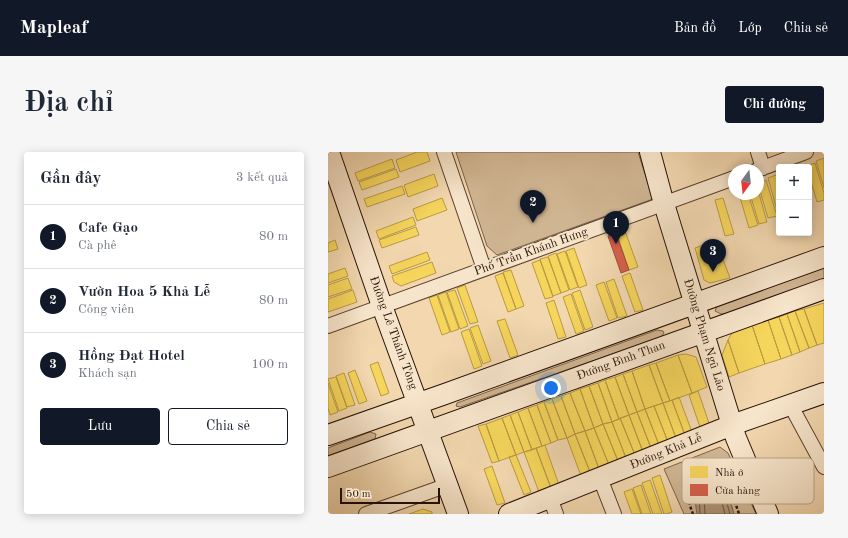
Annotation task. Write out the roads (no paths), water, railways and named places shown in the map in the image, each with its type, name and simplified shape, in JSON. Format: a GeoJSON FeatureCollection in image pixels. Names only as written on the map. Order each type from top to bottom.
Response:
{"type":"FeatureCollection","features":[{"type":"Feature","properties":{"kind":"street","name":"Đường Lê Thánh Tông"},"geometry":{"type":"LineString","coordinates":[[329,152],[382,306],[429,430],[458,514]]}},
{"type":"Feature","properties":{"kind":"street"},"geometry":{"type":"LineString","coordinates":[[444,152],[484,269]]}},
{"type":"Feature","properties":{"kind":"street","name":"Đường Phạm Ngũ Lão"},"geometry":{"type":"LineString","coordinates":[[650,152],[694,303],[732,426],[744,458]]}},
{"type":"Feature","properties":{"kind":"street"},"geometry":{"type":"LineString","coordinates":[[758,152],[759,164]]}},
{"type":"Feature","properties":{"kind":"street"},"geometry":{"type":"LineString","coordinates":[[764,168],[806,152]]}},
{"type":"Feature","properties":{"kind":"street","name":"Phố Trần Khánh Hưng"},"geometry":{"type":"LineString","coordinates":[[328,326],[728,180]]}},
{"type":"Feature","properties":{"kind":"street"},"geometry":{"type":"LineString","coordinates":[[328,435],[824,257]]}},
{"type":"Feature","properties":{"kind":"street","name":"Đường Bình Than"},"geometry":{"type":"LineString","coordinates":[[328,467],[824,289]]}},
{"type":"Feature","properties":{"kind":"street","name":"Đường Khả Lễ"},"geometry":{"type":"LineString","coordinates":[[509,514],[553,506],[600,478],[732,426],[824,393]]}},
{"type":"Feature","properties":{"kind":"street"},"geometry":{"type":"LineString","coordinates":[[791,406],[824,467]]}},
{"type":"Feature","properties":{"kind":"street"},"geometry":{"type":"LineString","coordinates":[[600,478],[614,514]]}},
{"type":"Feature","properties":{"kind":"street"},"geometry":{"type":"LineString","coordinates":[[366,514],[448,485]]}},
{"type":"Feature","properties":{"kind":"street","name":"Đường Phạm Ngũ Lão"},"geometry":{"type":"LineString","coordinates":[[764,504],[768,514]]}},
{"type":"Feature","properties":{"kind":"water"},"geometry":{"type":"Polygon","coordinates":[[[731,504],[734,514],[697,514],[696,505],[731,504]]]}},
{"type":"Feature","properties":{"kind":"place","name":"Vườn Hoa 5 Khả Lễ"},"geometry":{"type":"Point","coordinates":[533,223]}},
{"type":"Feature","properties":{"kind":"place","name":"Cafe Gạo"},"geometry":{"type":"Point","coordinates":[616,244]}},
{"type":"Feature","properties":{"kind":"place","name":"Hồng Đạt Hotel"},"geometry":{"type":"Point","coordinates":[713,272]}}]}
